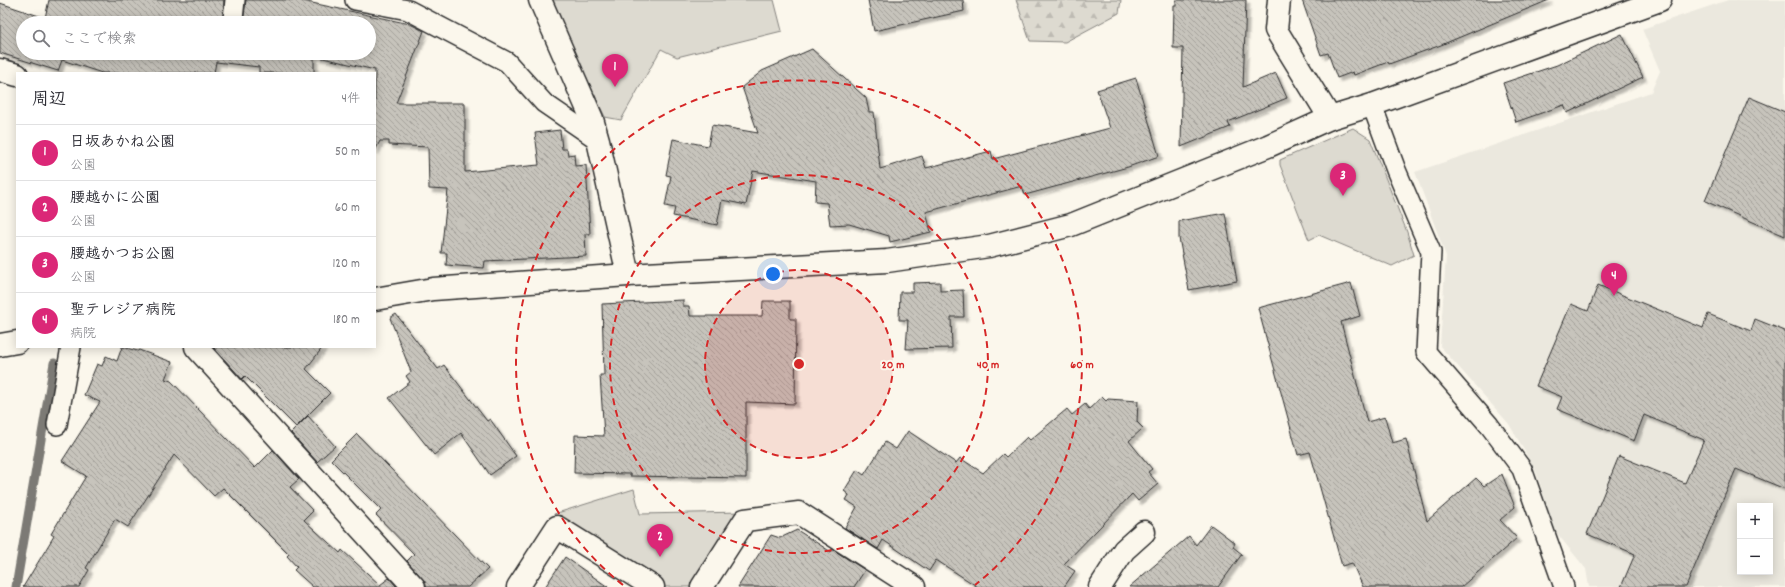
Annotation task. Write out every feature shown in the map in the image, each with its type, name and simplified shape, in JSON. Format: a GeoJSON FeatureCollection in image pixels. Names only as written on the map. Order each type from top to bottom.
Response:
{"type":"FeatureCollection","features":[{"type":"Feature","properties":{"kind":"street"},"geometry":{"type":"LineString","coordinates":[[540,0],[592,119],[628,275]]}},
{"type":"Feature","properties":{"kind":"street"},"geometry":{"type":"LineString","coordinates":[[1279,0],[1276,30],[1330,118]]}},
{"type":"Feature","properties":{"kind":"street"},"geometry":{"type":"LineString","coordinates":[[376,299],[433,289],[628,275],[887,261],[989,246],[1071,225],[1268,146],[1330,118],[1372,105],[1660,0]]}},
{"type":"Feature","properties":{"kind":"street"},"geometry":{"type":"LineString","coordinates":[[0,70],[16,75]]}},
{"type":"Feature","properties":{"kind":"street"},"geometry":{"type":"LineString","coordinates":[[0,345],[16,342]]}},
{"type":"Feature","properties":{"kind":"street"},"geometry":{"type":"LineString","coordinates":[[197,348],[414,587]]}},
{"type":"Feature","properties":{"kind":"street"},"geometry":{"type":"LineString","coordinates":[[702,587],[745,520],[799,513],[914,587]]}},
{"type":"Feature","properties":{"kind":"street"},"geometry":{"type":"LineString","coordinates":[[518,587],[557,527],[652,587]]}},
{"type":"Feature","properties":{"kind":"street"},"geometry":{"type":"LineString","coordinates":[[1100,587],[1124,550],[1144,532]]}},
{"type":"Feature","properties":{"kind":"lane"},"geometry":{"type":"LineString","coordinates":[[233,16],[235,0]]}},
{"type":"Feature","properties":{"kind":"lane"},"geometry":{"type":"LineString","coordinates":[[355,0],[408,10],[506,62],[544,103],[598,140]]}},
{"type":"Feature","properties":{"kind":"lane"},"geometry":{"type":"LineString","coordinates":[[1372,105],[1396,170],[1431,252],[1426,352],[1489,425],[1522,469],[1564,587]]}},
{"type":"Feature","properties":{"kind":"lane"},"geometry":{"type":"LineString","coordinates":[[57,425],[71,348]]}},
{"type":"Feature","properties":{"kind":"shaded area"},"geometry":{"type":"Polygon","coordinates":[[[1728,0],[1785,0],[1785,587],[1589,587],[1586,569],[1555,531],[1536,472],[1509,424],[1440,346],[1446,256],[1415,172],[1651,92],[1660,71],[1642,29],[1728,0]]]}},
{"type":"Feature","properties":{"kind":"green space"},"geometry":{"type":"Polygon","coordinates":[[[774,0],[782,31],[677,57],[661,49],[621,120],[605,117],[550,1],[774,0]]]}},
{"type":"Feature","properties":{"kind":"green space"},"geometry":{"type":"Polygon","coordinates":[[[1016,0],[1121,0],[1119,13],[1065,42],[1030,41],[1016,0]]]}},
{"type":"Feature","properties":{"kind":"green space"},"geometry":{"type":"Polygon","coordinates":[[[1353,128],[1370,139],[1407,232],[1414,255],[1392,266],[1319,235],[1309,240],[1280,165],[1280,160],[1353,128]]]}},
{"type":"Feature","properties":{"kind":"green space"},"geometry":{"type":"Polygon","coordinates":[[[634,489],[640,514],[744,512],[697,587],[653,587],[557,527],[554,514],[634,489]]]}},
{"type":"Feature","properties":{"kind":"building"},"geometry":{"type":"Polygon","coordinates":[[[49,0],[224,0],[223,16],[45,16],[49,0]]]}},
{"type":"Feature","properties":{"kind":"building"},"geometry":{"type":"Polygon","coordinates":[[[246,0],[298,0],[373,16],[244,16],[246,0]]]}},
{"type":"Feature","properties":{"kind":"building"},"geometry":{"type":"Polygon","coordinates":[[[868,0],[963,0],[964,11],[874,31],[868,0]]]}},
{"type":"Feature","properties":{"kind":"building"},"geometry":{"type":"Polygon","coordinates":[[[1176,0],[1246,0],[1243,87],[1276,73],[1287,98],[1228,122],[1230,127],[1181,147],[1183,48],[1173,48],[1174,6],[1176,6],[1176,0]]]}},
{"type":"Feature","properties":{"kind":"building"},"geometry":{"type":"Polygon","coordinates":[[[1302,0],[1549,0],[1441,45],[1389,64],[1388,62],[1354,75],[1353,72],[1337,78],[1328,53],[1321,55],[1302,0]]]}},
{"type":"Feature","properties":{"kind":"building"},"geometry":{"type":"Polygon","coordinates":[[[0,3],[39,16],[16,16],[16,58],[0,53],[0,3]]]}},
{"type":"Feature","properties":{"kind":"building"},"geometry":{"type":"Polygon","coordinates":[[[376,17],[410,24],[424,31],[396,103],[465,103],[465,172],[539,165],[535,133],[560,130],[562,149],[567,149],[568,155],[574,154],[575,166],[586,165],[590,234],[585,234],[586,256],[485,261],[484,268],[446,265],[447,253],[441,253],[448,190],[429,189],[428,147],[389,145],[389,141],[380,141],[376,149],[375,70],[331,60],[376,60],[376,17]]]}},
{"type":"Feature","properties":{"kind":"building"},"geometry":{"type":"Polygon","coordinates":[[[1622,34],[1643,77],[1567,113],[1564,105],[1516,122],[1503,83],[1557,65],[1622,34]]]}},
{"type":"Feature","properties":{"kind":"building"},"geometry":{"type":"Polygon","coordinates":[[[812,49],[866,98],[869,112],[874,112],[880,169],[922,156],[926,168],[991,151],[993,159],[1110,128],[1097,90],[1136,78],[1159,156],[1128,167],[1025,195],[1022,186],[926,212],[931,232],[890,242],[889,236],[849,224],[830,225],[827,203],[815,202],[816,181],[753,171],[746,205],[722,200],[717,225],[673,216],[675,208],[665,206],[671,176],[666,175],[673,139],[708,146],[712,125],[758,133],[742,87],[762,71],[812,49]]]}},
{"type":"Feature","properties":{"kind":"building"},"geometry":{"type":"Polygon","coordinates":[[[23,60],[62,60],[58,71],[23,60]]]}},
{"type":"Feature","properties":{"kind":"building"},"geometry":{"type":"Polygon","coordinates":[[[62,60],[314,60],[314,72],[259,72],[259,67],[216,62],[214,72],[99,72],[62,60]]]}},
{"type":"Feature","properties":{"kind":"building"},"geometry":{"type":"Polygon","coordinates":[[[1749,97],[1785,112],[1785,236],[1705,201],[1749,97]]]}},
{"type":"Feature","properties":{"kind":"building"},"geometry":{"type":"Polygon","coordinates":[[[1225,213],[1237,281],[1189,290],[1179,238],[1179,221],[1225,213]]]}},
{"type":"Feature","properties":{"kind":"building"},"geometry":{"type":"Polygon","coordinates":[[[940,282],[940,291],[963,290],[964,317],[951,317],[952,348],[906,349],[908,320],[899,320],[900,292],[913,292],[913,283],[940,282]]]}},
{"type":"Feature","properties":{"kind":"building"},"geometry":{"type":"Polygon","coordinates":[[[1351,283],[1360,316],[1341,322],[1367,422],[1385,417],[1392,443],[1406,439],[1427,521],[1476,478],[1484,486],[1502,474],[1515,507],[1500,520],[1517,538],[1461,587],[1363,587],[1352,563],[1342,566],[1310,452],[1298,455],[1258,308],[1351,283]]]}},
{"type":"Feature","properties":{"kind":"building"},"geometry":{"type":"Polygon","coordinates":[[[1598,285],[1703,328],[1708,314],[1751,331],[1755,319],[1785,331],[1785,489],[1736,469],[1686,587],[1621,587],[1635,554],[1587,534],[1619,456],[1685,483],[1704,440],[1644,415],[1634,441],[1557,409],[1562,397],[1536,386],[1571,304],[1588,311],[1598,285]]]}},
{"type":"Feature","properties":{"kind":"building"},"geometry":{"type":"Polygon","coordinates":[[[683,300],[683,306],[689,306],[690,316],[762,316],[763,301],[790,301],[790,319],[796,319],[795,404],[746,402],[746,478],[630,476],[630,474],[574,473],[575,435],[604,436],[600,375],[604,375],[602,304],[683,300]]]}},
{"type":"Feature","properties":{"kind":"building"},"geometry":{"type":"Polygon","coordinates":[[[396,314],[438,369],[444,365],[487,421],[490,419],[516,456],[490,475],[461,433],[434,455],[389,398],[410,382],[406,376],[411,372],[390,318],[396,314]]]}},
{"type":"Feature","properties":{"kind":"building"},"geometry":{"type":"Polygon","coordinates":[[[122,348],[126,348],[139,350],[172,362],[165,379],[171,381],[255,468],[273,450],[299,479],[290,487],[313,511],[304,520],[340,553],[342,550],[380,585],[389,578],[397,587],[313,587],[294,570],[297,567],[287,556],[289,554],[223,488],[214,496],[174,455],[128,527],[115,519],[86,568],[89,570],[79,587],[23,587],[54,536],[51,534],[86,476],[62,461],[100,402],[84,395],[97,364],[102,366],[106,356],[117,361],[122,348]]]}},
{"type":"Feature","properties":{"kind":"building"},"geometry":{"type":"Polygon","coordinates":[[[214,348],[322,348],[306,369],[330,393],[296,427],[245,376],[242,379],[214,348]]]}},
{"type":"Feature","properties":{"kind":"building"},"geometry":{"type":"Polygon","coordinates":[[[1102,397],[1106,401],[1108,399],[1138,401],[1137,422],[1143,428],[1129,441],[1152,469],[1148,472],[1158,484],[1138,501],[1132,494],[1064,564],[1075,571],[1064,587],[978,587],[936,560],[929,571],[883,540],[878,549],[845,528],[857,507],[846,500],[849,495],[844,491],[857,470],[864,475],[885,442],[896,449],[908,431],[956,463],[960,458],[983,473],[1003,454],[1006,457],[1027,437],[1030,440],[1067,409],[1072,415],[1085,404],[1089,409],[1102,397]]]}},
{"type":"Feature","properties":{"kind":"building"},"geometry":{"type":"Polygon","coordinates":[[[308,416],[335,446],[317,462],[291,433],[308,416]]]}},
{"type":"Feature","properties":{"kind":"building"},"geometry":{"type":"Polygon","coordinates":[[[357,434],[488,569],[468,587],[426,587],[423,579],[407,561],[414,554],[376,515],[381,510],[331,460],[357,434]]]}},
{"type":"Feature","properties":{"kind":"building"},"geometry":{"type":"Polygon","coordinates":[[[1211,525],[1235,543],[1233,547],[1242,554],[1218,587],[1129,587],[1189,536],[1196,545],[1211,525]]]}},
{"type":"Feature","properties":{"kind":"building"},"geometry":{"type":"Polygon","coordinates":[[[797,530],[831,552],[832,549],[865,570],[854,587],[738,587],[771,535],[780,538],[797,530]]]}},
{"type":"Feature","properties":{"kind":"building"},"geometry":{"type":"Polygon","coordinates":[[[565,557],[608,587],[545,587],[565,557]]]}},
{"type":"Feature","properties":{"kind":"waterway"},"geometry":{"type":"LineString","coordinates":[[16,587],[54,363]]}},
{"type":"Feature","properties":{"kind":"place","name":"日坂あかね公園"},"geometry":{"type":"Point","coordinates":[615,87]}},
{"type":"Feature","properties":{"kind":"place","name":"腰越かつお公園"},"geometry":{"type":"Point","coordinates":[1343,196]}},
{"type":"Feature","properties":{"kind":"place","name":"聖テレジア病院"},"geometry":{"type":"Point","coordinates":[1614,296]}},
{"type":"Feature","properties":{"kind":"place","name":"腰越かに公園"},"geometry":{"type":"Point","coordinates":[660,557]}}]}
